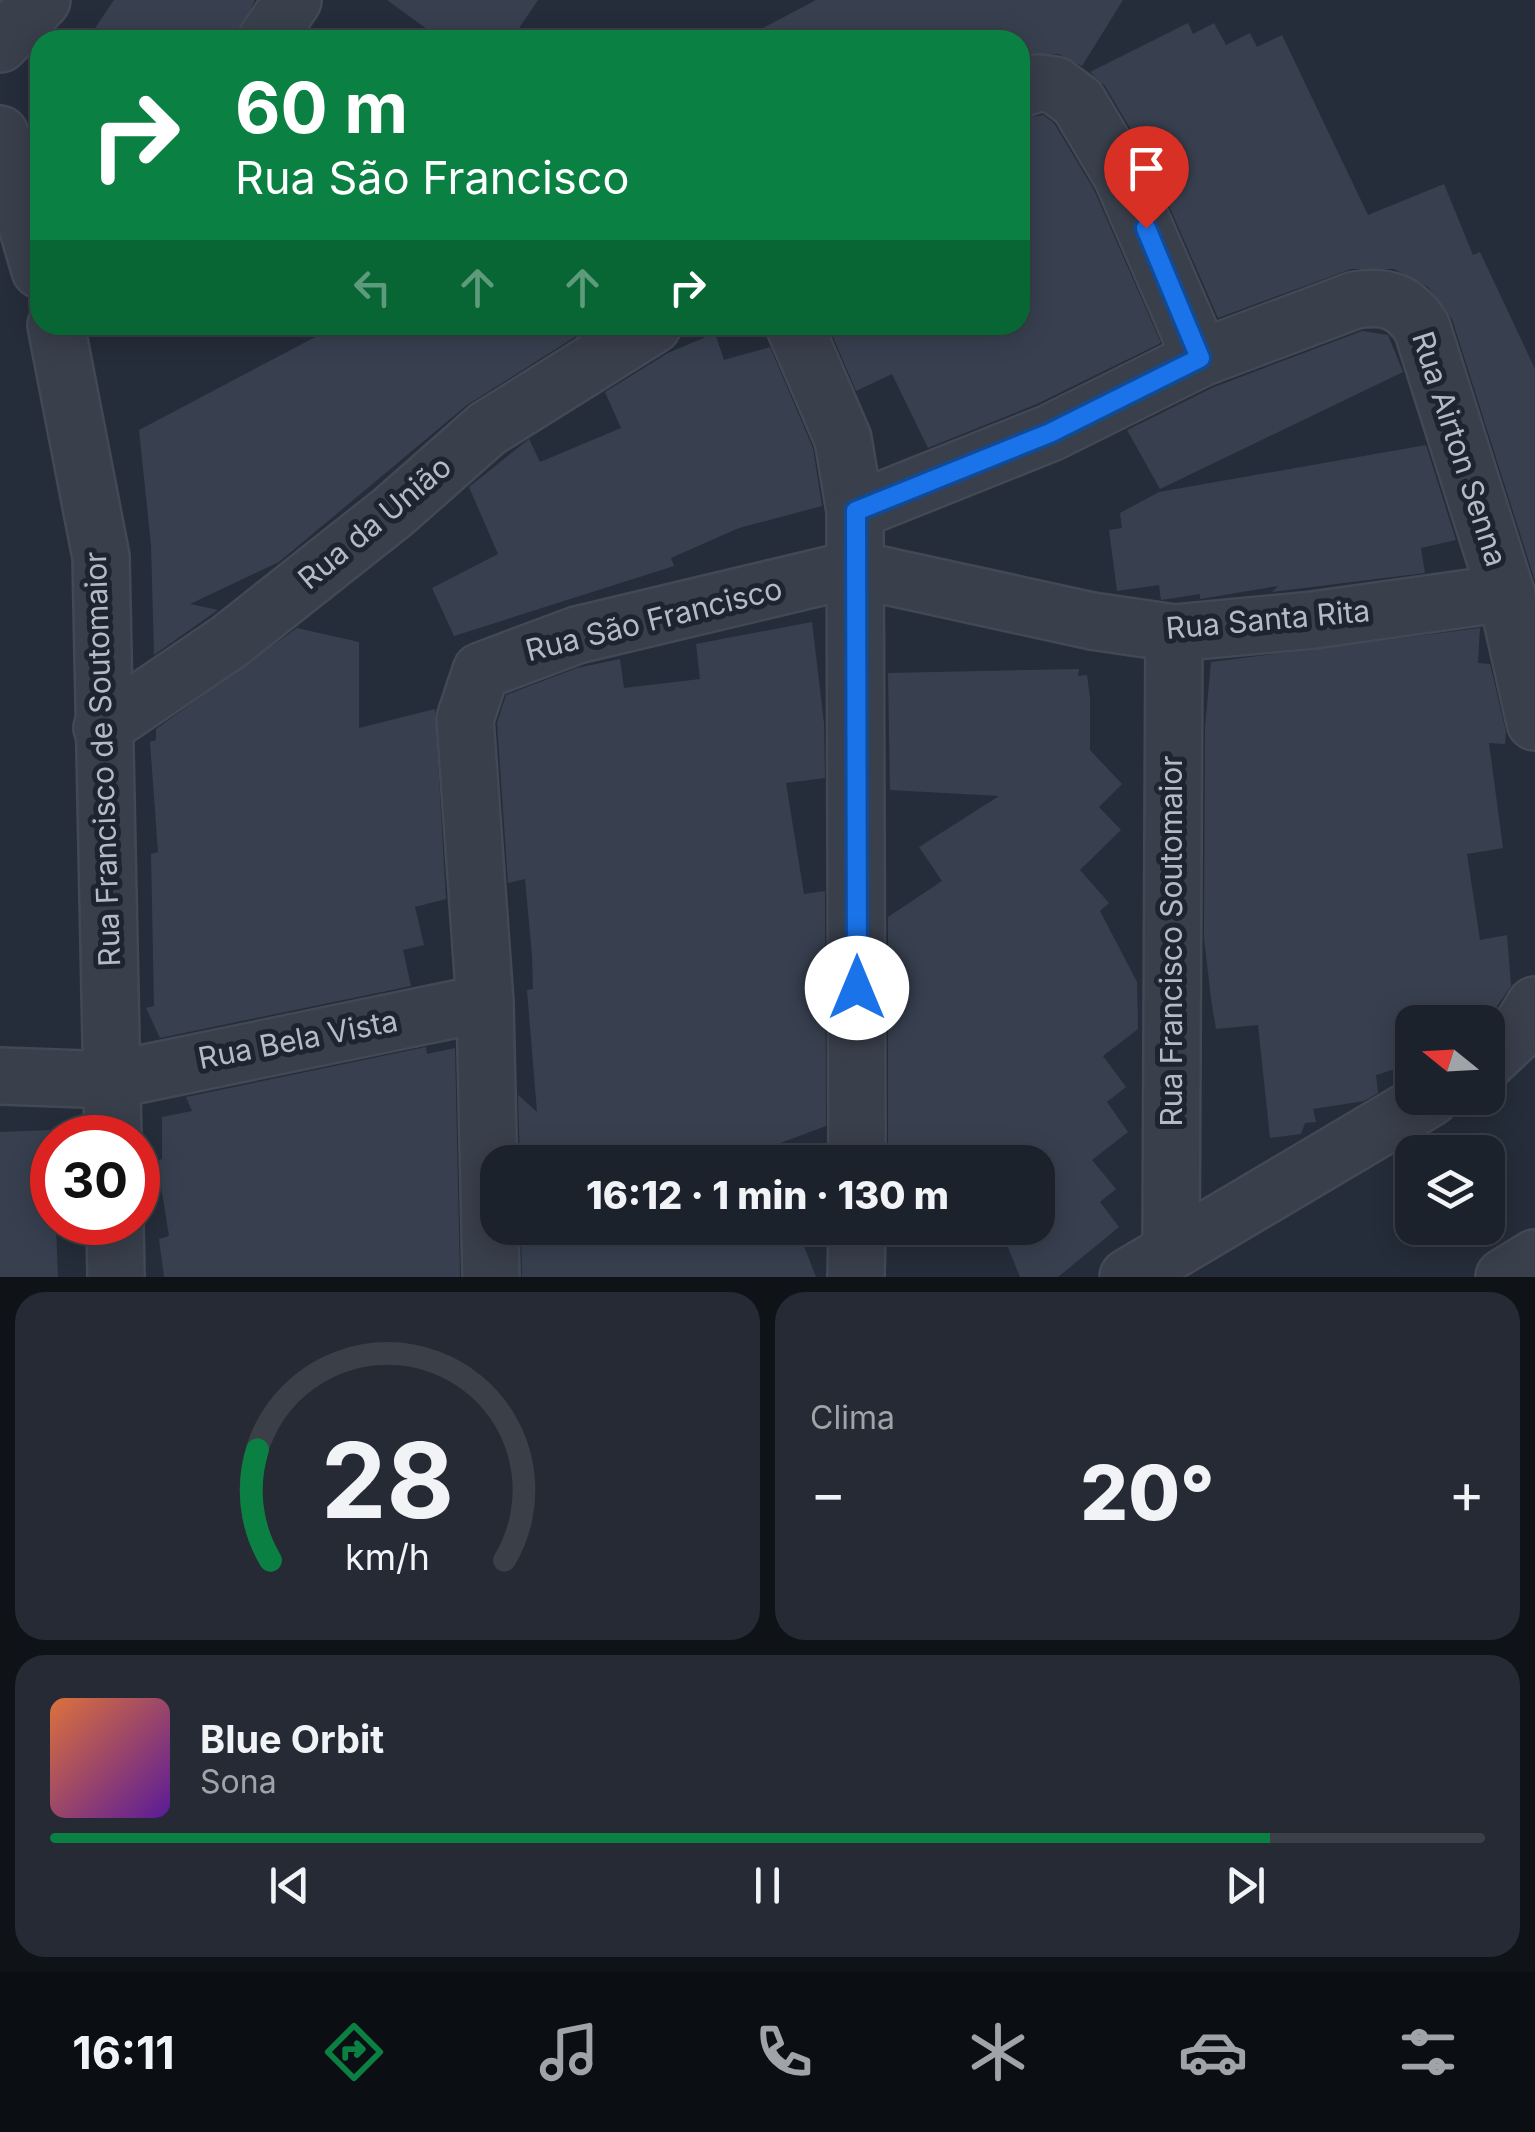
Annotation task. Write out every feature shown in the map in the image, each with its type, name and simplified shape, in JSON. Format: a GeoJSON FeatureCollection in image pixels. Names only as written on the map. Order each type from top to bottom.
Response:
{"type":"FeatureCollection","features":[{"type":"Feature","properties":{"kind":"street"},"geometry":{"type":"LineString","coordinates":[[0,44],[42,0]]}},
{"type":"Feature","properties":{"kind":"street"},"geometry":{"type":"LineString","coordinates":[[273,30],[293,0]]}},
{"type":"Feature","properties":{"kind":"street"},"geometry":{"type":"LineString","coordinates":[[856,511],[1050,433],[1200,358],[1122,176],[1078,102],[1038,87]]}},
{"type":"Feature","properties":{"kind":"street"},"geometry":{"type":"LineString","coordinates":[[0,134],[30,236]]}},
{"type":"Feature","properties":{"kind":"street","name":"Rua Airton Senna"},"geometry":{"type":"LineString","coordinates":[[1200,358],[1355,300],[1374,297],[1409,308],[1422,328],[1506,593],[1535,722]]}},
{"type":"Feature","properties":{"kind":"street","name":"Rua Francisco de Soutomaior"},"geometry":{"type":"LineString","coordinates":[[58,335],[101,557],[113,1115]]}},
{"type":"Feature","properties":{"kind":"street","name":"Rua da União"},"geometry":{"type":"LineString","coordinates":[[102,728],[230,640],[393,512],[487,429],[637,335]]}},
{"type":"Feature","properties":{"kind":"street"},"geometry":{"type":"LineString","coordinates":[[798,335],[843,439],[856,511],[857,1145]]}},
{"type":"Feature","properties":{"kind":"street","name":"Rua Santa Rita"},"geometry":{"type":"LineString","coordinates":[[854,570],[1092,621],[1174,632],[1313,620],[1506,593]]}},
{"type":"Feature","properties":{"kind":"street","name":"Rua São Francisco"},"geometry":{"type":"LineString","coordinates":[[485,1003],[466,718],[470,694],[481,671],[494,662],[560,641],[854,570]]}},
{"type":"Feature","properties":{"kind":"street","name":"Rua Francisco Soutomaior"},"geometry":{"type":"LineString","coordinates":[[1150,1264],[1174,632]]}},
{"type":"Feature","properties":{"kind":"street"},"geometry":{"type":"LineString","coordinates":[[485,1003],[491,1277]]}},
{"type":"Feature","properties":{"kind":"street","name":"Rua Bela Vista"},"geometry":{"type":"LineString","coordinates":[[0,1076],[112,1080],[485,1003]]}},
{"type":"Feature","properties":{"kind":"street"},"geometry":{"type":"LineString","coordinates":[[1505,1044],[1520,1030],[1535,1005]]}},
{"type":"Feature","properties":{"kind":"street"},"geometry":{"type":"LineString","coordinates":[[1150,1264],[1401,1115]]}},
{"type":"Feature","properties":{"kind":"street"},"geometry":{"type":"LineString","coordinates":[[115,1245],[116,1277]]}},
{"type":"Feature","properties":{"kind":"street"},"geometry":{"type":"LineString","coordinates":[[856,1245],[856,1277]]}},
{"type":"Feature","properties":{"kind":"street"},"geometry":{"type":"LineString","coordinates":[[1504,1277],[1535,1258]]}},
{"type":"Feature","properties":{"kind":"building"},"geometry":{"type":"Polygon","coordinates":[[[114,0],[255,0],[240,30],[94,30],[114,0]]]}},
{"type":"Feature","properties":{"kind":"building"},"geometry":{"type":"Polygon","coordinates":[[[387,0],[538,0],[518,30],[428,30],[387,0]]]}},
{"type":"Feature","properties":{"kind":"building"},"geometry":{"type":"Polygon","coordinates":[[[816,0],[1123,0],[1082,66],[1059,54],[1030,55],[1030,30],[759,30],[816,0]]]}},
{"type":"Feature","properties":{"kind":"building"},"geometry":{"type":"Polygon","coordinates":[[[1188,23],[1193,34],[1214,23],[1226,45],[1250,33],[1257,47],[1282,35],[1368,215],[1444,184],[1473,255],[1480,252],[1535,369],[1535,581],[1452,319],[1428,287],[1394,269],[1351,269],[1218,318],[1149,160],[1105,86],[1090,72],[1188,23]]]}},
{"type":"Feature","properties":{"kind":"building"},"geometry":{"type":"Polygon","coordinates":[[[1043,115],[1054,123],[1094,190],[1161,343],[1037,404],[928,448],[892,374],[856,391],[832,335],[1030,335],[1030,117],[1043,115]]]}},
{"type":"Feature","properties":{"kind":"building"},"geometry":{"type":"Polygon","coordinates":[[[1362,331],[1388,335],[1403,372],[1160,489],[1127,430],[1214,387],[1362,331]]]}},
{"type":"Feature","properties":{"kind":"building"},"geometry":{"type":"Polygon","coordinates":[[[319,335],[578,335],[467,405],[279,562],[190,604],[218,610],[154,655],[151,545],[139,430],[319,335]]]}},
{"type":"Feature","properties":{"kind":"building"},"geometry":{"type":"Polygon","coordinates":[[[710,335],[716,335],[724,360],[770,347],[813,448],[822,506],[739,528],[671,558],[674,566],[454,636],[432,588],[498,554],[469,487],[529,439],[540,462],[621,428],[605,392],[668,353],[710,335]]]}},
{"type":"Feature","properties":{"kind":"building"},"geometry":{"type":"Polygon","coordinates":[[[1426,445],[1456,540],[1421,548],[1425,573],[1272,592],[1278,586],[1200,599],[1200,594],[1161,600],[1159,585],[1117,591],[1109,530],[1122,528],[1120,513],[1159,492],[1426,445]]]}},
{"type":"Feature","properties":{"kind":"building"},"geometry":{"type":"Polygon","coordinates":[[[812,622],[824,723],[825,778],[786,783],[804,894],[825,891],[826,1126],[775,1145],[519,1145],[518,1095],[537,1112],[527,990],[533,989],[525,879],[508,883],[497,723],[506,695],[577,668],[620,659],[624,688],[700,679],[696,644],[812,622]]]}},
{"type":"Feature","properties":{"kind":"building"},"geometry":{"type":"Polygon","coordinates":[[[297,628],[359,642],[359,728],[435,709],[446,899],[415,907],[424,945],[403,950],[411,986],[160,1038],[146,1008],[154,1006],[151,854],[158,852],[150,742],[156,740],[156,729],[297,628]]]}},
{"type":"Feature","properties":{"kind":"building"},"geometry":{"type":"Polygon","coordinates":[[[1480,628],[1478,663],[1490,664],[1506,732],[1505,744],[1489,743],[1503,848],[1467,854],[1480,940],[1507,935],[1511,986],[1498,1005],[1395,1005],[1395,1069],[1376,1075],[1378,1093],[1364,1101],[1313,1109],[1316,1122],[1305,1123],[1301,1134],[1270,1138],[1258,1025],[1216,1029],[1204,937],[1205,727],[1211,662],[1480,628]]]}},
{"type":"Feature","properties":{"kind":"building"},"geometry":{"type":"Polygon","coordinates":[[[1079,669],[1078,676],[1087,675],[1090,750],[1122,784],[1099,807],[1121,830],[1080,870],[1109,903],[1100,911],[1137,982],[1138,1029],[1103,1056],[1126,1087],[1107,1102],[1128,1132],[1092,1160],[1116,1189],[1100,1202],[1119,1227],[1058,1277],[1020,1277],[1007,1245],[1055,1245],[1055,1145],[888,1145],[888,917],[942,881],[919,847],[999,796],[890,790],[888,673],[1079,669]]]}},
{"type":"Feature","properties":{"kind":"building"},"geometry":{"type":"Polygon","coordinates":[[[426,1047],[427,1054],[455,1048],[460,1277],[164,1277],[160,1239],[169,1236],[160,1180],[162,1117],[192,1111],[186,1097],[426,1047]]]}},
{"type":"Feature","properties":{"kind":"building"},"geometry":{"type":"Polygon","coordinates":[[[30,1131],[30,1245],[57,1245],[58,1277],[0,1277],[0,1132],[30,1131]]]}},
{"type":"Feature","properties":{"kind":"building"},"geometry":{"type":"Polygon","coordinates":[[[521,1245],[804,1245],[816,1277],[522,1277],[521,1245]]]}},
{"type":"Feature","properties":{"kind":"route"},"geometry":{"type":"LineString","coordinates":[[857,988],[856,511],[1050,433],[1200,358],[1146,228]]}}]}
